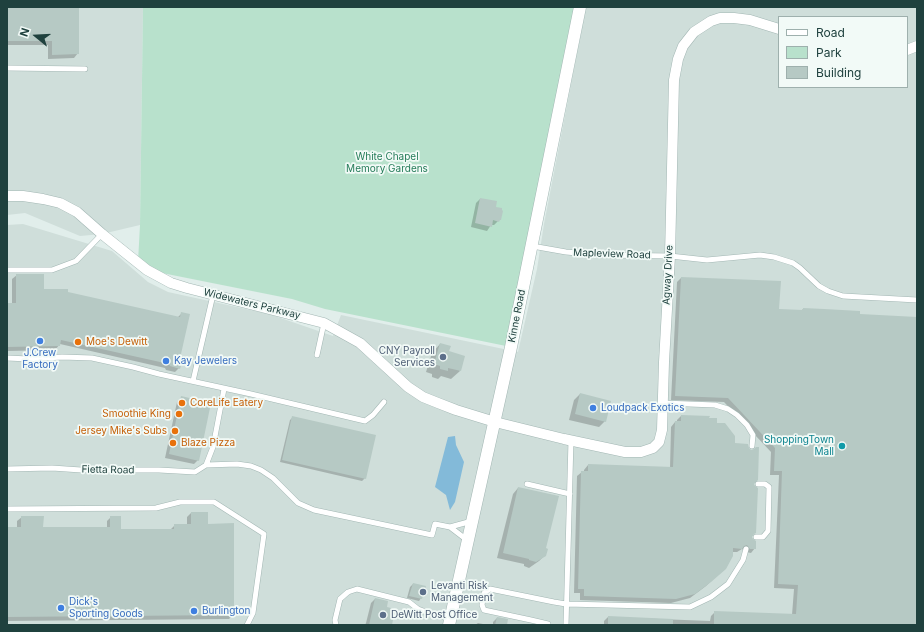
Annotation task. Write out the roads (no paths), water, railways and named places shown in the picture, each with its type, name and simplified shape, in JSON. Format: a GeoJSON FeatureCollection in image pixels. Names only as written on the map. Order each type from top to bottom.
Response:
{"type":"FeatureCollection","features":[{"type":"Feature","properties":{"kind":"street","name":"Kinne Road"},"geometry":{"type":"LineString","coordinates":[[450,622],[495,422],[580,7]]}},
{"type":"Feature","properties":{"kind":"street","name":"Agway Drive"},"geometry":{"type":"LineString","coordinates":[[495,422],[626,452],[641,452],[653,448],[659,442],[662,430],[670,256],[674,80],[678,59],[683,46],[694,32],[720,18],[750,20],[778,29]]}},
{"type":"Feature","properties":{"kind":"street","name":"Widewaters Parkway"},"geometry":{"type":"LineString","coordinates":[[7,196],[23,196],[43,199],[60,204],[77,212],[147,270],[176,284],[213,295],[324,323],[360,343],[408,387],[423,397],[456,410],[495,422]]}},
{"type":"Feature","properties":{"kind":"lane"},"geometry":{"type":"LineString","coordinates":[[7,68],[85,69]]}},
{"type":"Feature","properties":{"kind":"lane"},"geometry":{"type":"LineString","coordinates":[[7,270],[52,270],[58,268],[76,261],[102,234]]}},
{"type":"Feature","properties":{"kind":"lane","name":"Mapleview Road"},"geometry":{"type":"LineString","coordinates":[[531,246],[566,252],[600,255],[670,256],[707,260],[760,255],[774,257],[793,263],[819,286],[843,296],[917,300]]}},
{"type":"Feature","properties":{"kind":"lane"},"geometry":{"type":"LineString","coordinates":[[193,381],[213,295]]}},
{"type":"Feature","properties":{"kind":"lane"},"geometry":{"type":"LineString","coordinates":[[317,355],[324,323]]}},
{"type":"Feature","properties":{"kind":"lane"},"geometry":{"type":"LineString","coordinates":[[7,358],[92,358],[365,421],[373,415],[384,402]]}},
{"type":"Feature","properties":{"kind":"lane"},"geometry":{"type":"LineString","coordinates":[[206,465],[213,447],[224,389]]}},
{"type":"Feature","properties":{"kind":"lane"},"geometry":{"type":"LineString","coordinates":[[663,403],[715,405],[728,409],[737,415],[753,435],[752,446]]}},
{"type":"Feature","properties":{"kind":"lane"},"geometry":{"type":"LineString","coordinates":[[566,625],[571,440]]}},
{"type":"Feature","properties":{"kind":"lane","name":"Fietta Road"},"geometry":{"type":"LineString","coordinates":[[7,469],[52,468],[194,472],[206,465],[237,464],[251,466],[261,470],[273,478],[298,503],[314,510],[432,535],[435,524],[450,527]]}},
{"type":"Feature","properties":{"kind":"lane"},"geometry":{"type":"LineString","coordinates":[[528,484],[570,494]]}},
{"type":"Feature","properties":{"kind":"lane"},"geometry":{"type":"LineString","coordinates":[[756,537],[763,537],[768,531],[769,487],[765,484],[758,484]]}},
{"type":"Feature","properties":{"kind":"lane"},"geometry":{"type":"LineString","coordinates":[[7,509],[156,508],[180,502],[214,502],[264,534],[253,613],[247,625]]}},
{"type":"Feature","properties":{"kind":"lane"},"geometry":{"type":"LineString","coordinates":[[450,527],[473,520]]}},
{"type":"Feature","properties":{"kind":"lane"},"geometry":{"type":"LineString","coordinates":[[450,527],[468,540]]}},
{"type":"Feature","properties":{"kind":"lane"},"geometry":{"type":"LineString","coordinates":[[548,625],[484,610],[482,605],[484,593],[490,589],[566,604],[690,607],[711,597],[728,584],[743,560],[746,549]]}},
{"type":"Feature","properties":{"kind":"lane"},"geometry":{"type":"LineString","coordinates":[[336,625],[335,620],[340,599],[348,592],[357,589],[408,602],[418,609],[450,622]]}},
{"type":"Feature","properties":{"kind":"water"},"geometry":{"type":"Polygon","coordinates":[[[455,436],[456,445],[464,462],[455,502],[450,510],[446,495],[435,487],[448,437],[455,436]]]}},
{"type":"Feature","properties":{"kind":"place","name":"J.Crew Factory"},"geometry":{"type":"Point","coordinates":[40,341]}},
{"type":"Feature","properties":{"kind":"place","name":"Moe's Dewitt"},"geometry":{"type":"Point","coordinates":[78,342]}},
{"type":"Feature","properties":{"kind":"place","name":"CNY Payroll Services"},"geometry":{"type":"Point","coordinates":[443,357]}},
{"type":"Feature","properties":{"kind":"place","name":"Kay Jewelers"},"geometry":{"type":"Point","coordinates":[166,361]}},
{"type":"Feature","properties":{"kind":"place","name":"CoreLife Eatery"},"geometry":{"type":"Point","coordinates":[182,403]}},
{"type":"Feature","properties":{"kind":"place","name":"Loudpack Exotics"},"geometry":{"type":"Point","coordinates":[593,408]}},
{"type":"Feature","properties":{"kind":"place","name":"Smoothie King"},"geometry":{"type":"Point","coordinates":[179,414]}},
{"type":"Feature","properties":{"kind":"place","name":"Jersey Mike's Subs"},"geometry":{"type":"Point","coordinates":[175,431]}},
{"type":"Feature","properties":{"kind":"place","name":"Blaze Pizza"},"geometry":{"type":"Point","coordinates":[173,443]}},
{"type":"Feature","properties":{"kind":"place","name":"ShoppingTown Mall"},"geometry":{"type":"Point","coordinates":[842,446]}},
{"type":"Feature","properties":{"kind":"place","name":"Levanti Risk Management"},"geometry":{"type":"Point","coordinates":[423,592]}},
{"type":"Feature","properties":{"kind":"place","name":"Dick's Sporting Goods"},"geometry":{"type":"Point","coordinates":[61,608]}},
{"type":"Feature","properties":{"kind":"place","name":"Burlington"},"geometry":{"type":"Point","coordinates":[194,611]}},
{"type":"Feature","properties":{"kind":"place","name":"DeWitt Post Office"},"geometry":{"type":"Point","coordinates":[383,615]}},
{"type":"Feature","properties":{"kind":"park label","name":"White Chapel Memory Gardens"},"geometry":{"type":"Point","coordinates":[387,162]}}]}
